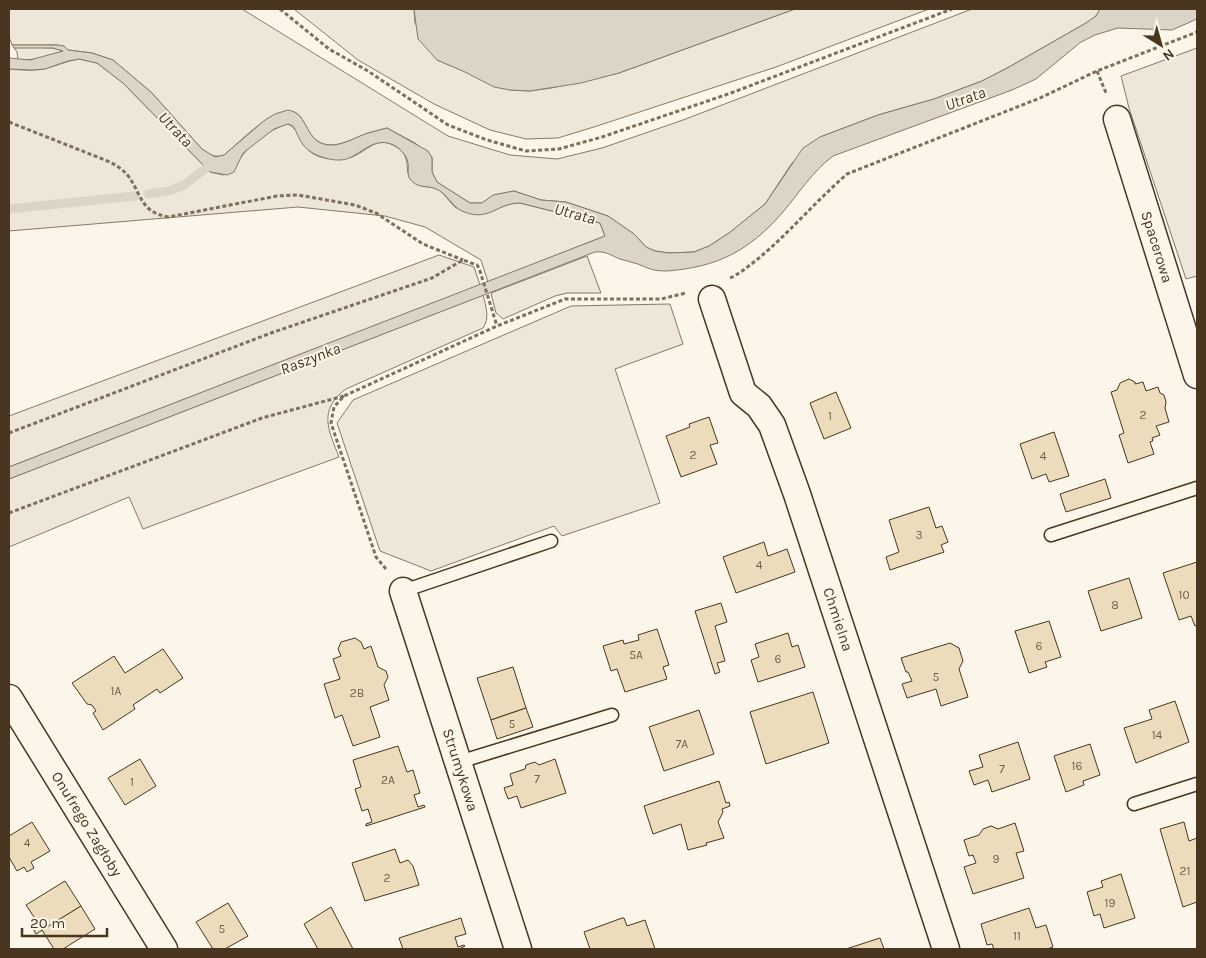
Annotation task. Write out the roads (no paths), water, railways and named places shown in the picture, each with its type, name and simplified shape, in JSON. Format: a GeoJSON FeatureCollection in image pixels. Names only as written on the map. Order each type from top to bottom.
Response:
{"type":"FeatureCollection","features":[{"type":"Feature","properties":{"kind":"street","name":"Spacerowa"},"geometry":{"type":"LineString","coordinates":[[1117,119],[1197,375]]}},
{"type":"Feature","properties":{"kind":"street","name":"Chmielna"},"geometry":{"type":"LineString","coordinates":[[712,299],[743,392],[759,406],[772,425],[797,494],[946,949]]}},
{"type":"Feature","properties":{"kind":"street","name":"Strumykowa"},"geometry":{"type":"LineString","coordinates":[[403,591],[518,949]]}},
{"type":"Feature","properties":{"kind":"street","name":"Onufrego Zagłoby"},"geometry":{"type":"LineString","coordinates":[[9,698],[164,949]]}},
{"type":"Feature","properties":{"kind":"lane"},"geometry":{"type":"LineString","coordinates":[[1051,535],[1197,488]]}},
{"type":"Feature","properties":{"kind":"lane"},"geometry":{"type":"LineString","coordinates":[[403,591],[551,541]]}},
{"type":"Feature","properties":{"kind":"lane"},"geometry":{"type":"LineString","coordinates":[[459,762],[612,715]]}},
{"type":"Feature","properties":{"kind":"lane"},"geometry":{"type":"LineString","coordinates":[[1134,804],[1197,784]]}},
{"type":"Feature","properties":{"kind":"water"},"geometry":{"type":"Polygon","coordinates":[[[414,9],[795,9],[619,73],[581,83],[530,91],[494,87],[437,60],[418,39],[414,9]]]}},
{"type":"Feature","properties":{"kind":"water"},"geometry":{"type":"Polygon","coordinates":[[[1100,9],[1197,9],[1197,19],[1172,30],[1118,28],[1095,35],[1081,42],[1036,79],[1012,90],[833,156],[806,182],[783,212],[758,237],[745,247],[717,261],[702,266],[662,271],[605,253],[595,252],[9,479],[9,467],[605,236],[600,223],[520,203],[479,215],[462,211],[440,191],[414,183],[408,175],[406,157],[394,145],[385,143],[374,144],[344,160],[325,158],[308,150],[302,144],[293,126],[288,124],[274,129],[243,153],[234,172],[227,175],[210,172],[123,83],[97,63],[79,59],[45,69],[9,69],[9,58],[30,60],[63,51],[53,48],[14,48],[12,45],[64,46],[68,50],[92,53],[113,60],[152,93],[202,149],[215,157],[224,155],[265,120],[275,114],[288,110],[295,112],[300,117],[311,135],[322,144],[341,144],[368,133],[387,128],[428,151],[432,158],[432,172],[437,182],[470,203],[482,203],[493,195],[514,191],[541,200],[566,202],[608,216],[634,234],[646,247],[655,251],[669,253],[694,252],[709,246],[729,233],[765,204],[803,148],[820,137],[878,115],[934,99],[982,81],[1086,23],[1096,16],[1100,9]]]}},
{"type":"Feature","properties":{"kind":"waterway"},"geometry":{"type":"LineString","coordinates":[[148,194],[169,191],[184,185],[211,164]]}},
{"type":"Feature","properties":{"kind":"waterway"},"geometry":{"type":"LineString","coordinates":[[9,209],[135,196]]}},
{"type":"Feature","properties":{"kind":"water label","name":"Utrata"},"geometry":{"type":"Point","coordinates":[965,98]}},
{"type":"Feature","properties":{"kind":"water label","name":"Utrata"},"geometry":{"type":"Point","coordinates":[176,129]}},
{"type":"Feature","properties":{"kind":"water label","name":"Utrata"},"geometry":{"type":"Point","coordinates":[575,213]}},
{"type":"Feature","properties":{"kind":"water label","name":"Raszynka"},"geometry":{"type":"Point","coordinates":[310,358]}}]}
